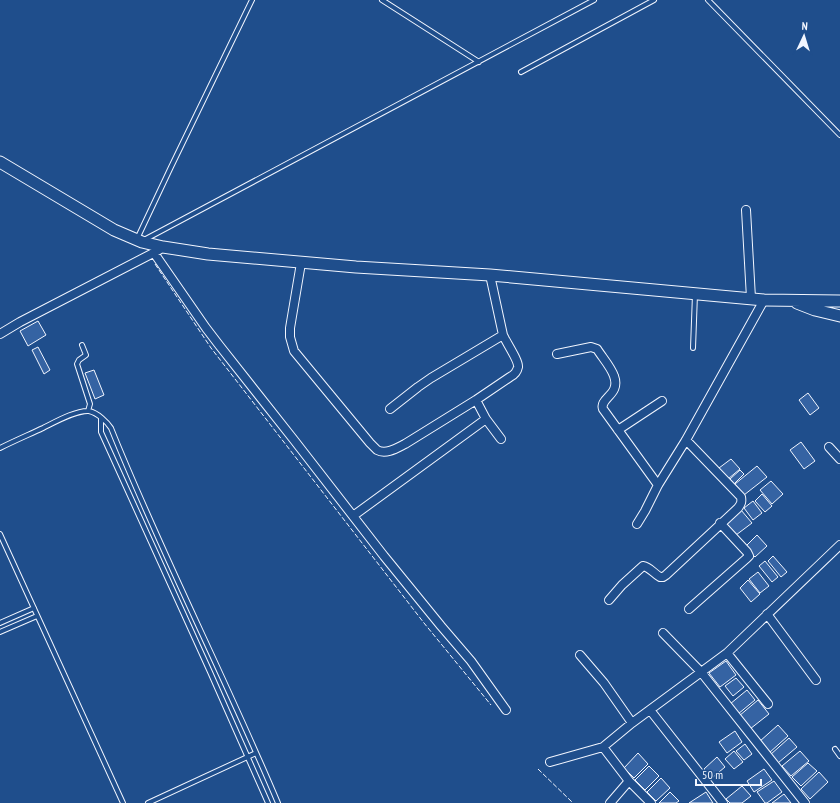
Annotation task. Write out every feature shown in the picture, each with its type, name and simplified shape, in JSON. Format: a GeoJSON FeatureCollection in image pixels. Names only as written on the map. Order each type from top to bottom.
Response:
{"type":"FeatureCollection","features":[{"type":"Feature","properties":{"kind":"main road"},"geometry":{"type":"LineString","coordinates":[[0,162],[114,230],[158,250],[364,268],[490,275],[764,300],[840,302]]}},
{"type":"Feature","properties":{"kind":"main road"},"geometry":{"type":"LineString","coordinates":[[790,301],[815,310],[840,316]]}},
{"type":"Feature","properties":{"kind":"street"},"geometry":{"type":"LineString","coordinates":[[746,210],[751,298]]}},
{"type":"Feature","properties":{"kind":"street"},"geometry":{"type":"LineString","coordinates":[[0,334],[20,322],[158,250],[206,328],[353,516],[471,661],[506,710]]}},
{"type":"Feature","properties":{"kind":"street"},"geometry":{"type":"LineString","coordinates":[[301,263],[290,328],[290,337],[294,350],[370,443],[378,450],[386,452],[394,450],[476,400],[510,377],[518,368],[518,363],[503,335],[490,275]]}},
{"type":"Feature","properties":{"kind":"street"},"geometry":{"type":"LineString","coordinates":[[637,524],[764,300]]}},
{"type":"Feature","properties":{"kind":"street"},"geometry":{"type":"LineString","coordinates":[[390,408],[431,378],[503,335]]}},
{"type":"Feature","properties":{"kind":"street"},"geometry":{"type":"LineString","coordinates":[[557,354],[591,347],[597,349],[614,376],[615,385],[615,390],[602,406],[658,485]]}},
{"type":"Feature","properties":{"kind":"street"},"geometry":{"type":"LineString","coordinates":[[476,400],[486,418],[501,439]]}},
{"type":"Feature","properties":{"kind":"street"},"geometry":{"type":"LineString","coordinates":[[618,430],[662,401]]}},
{"type":"Feature","properties":{"kind":"street"},"geometry":{"type":"LineString","coordinates":[[353,516],[486,418]]}},
{"type":"Feature","properties":{"kind":"street"},"geometry":{"type":"LineString","coordinates":[[609,600],[622,585],[643,566],[649,568],[660,577],[666,575],[720,523],[738,508],[742,500],[741,497],[686,440]]}},
{"type":"Feature","properties":{"kind":"street"},"geometry":{"type":"LineString","coordinates":[[829,447],[840,459]]}},
{"type":"Feature","properties":{"kind":"street"},"geometry":{"type":"LineString","coordinates":[[689,609],[749,556],[748,552],[720,523]]}},
{"type":"Feature","properties":{"kind":"street"},"geometry":{"type":"LineString","coordinates":[[550,762],[603,747],[632,723],[727,653],[840,545]]}},
{"type":"Feature","properties":{"kind":"street"},"geometry":{"type":"LineString","coordinates":[[767,614],[816,680]]}},
{"type":"Feature","properties":{"kind":"street"},"geometry":{"type":"LineString","coordinates":[[663,633],[701,672],[805,803]]}},
{"type":"Feature","properties":{"kind":"street"},"geometry":{"type":"LineString","coordinates":[[727,653],[768,704]]}},
{"type":"Feature","properties":{"kind":"street"},"geometry":{"type":"LineString","coordinates":[[580,655],[604,683],[632,723]]}},
{"type":"Feature","properties":{"kind":"street"},"geometry":{"type":"LineString","coordinates":[[650,710],[723,803]]}},
{"type":"Feature","properties":{"kind":"street"},"geometry":{"type":"LineString","coordinates":[[603,747],[629,781],[651,803]]}},
{"type":"Feature","properties":{"kind":"street"},"geometry":{"type":"LineString","coordinates":[[610,803],[629,781]]}},
{"type":"Feature","properties":{"kind":"lane"},"geometry":{"type":"LineString","coordinates":[[140,241],[171,167],[252,0]]}},
{"type":"Feature","properties":{"kind":"lane"},"geometry":{"type":"LineString","coordinates":[[382,0],[479,62]]}},
{"type":"Feature","properties":{"kind":"lane"},"geometry":{"type":"LineString","coordinates":[[140,241],[594,0]]}},
{"type":"Feature","properties":{"kind":"lane"},"geometry":{"type":"LineString","coordinates":[[521,72],[654,0]]}},
{"type":"Feature","properties":{"kind":"lane"},"geometry":{"type":"LineString","coordinates":[[708,0],[840,135]]}},
{"type":"Feature","properties":{"kind":"lane"},"geometry":{"type":"LineString","coordinates":[[693,348],[695,294]]}},
{"type":"Feature","properties":{"kind":"lane"},"geometry":{"type":"LineString","coordinates":[[82,345],[86,355],[79,360],[77,364],[90,404],[88,411]]}},
{"type":"Feature","properties":{"kind":"lane"},"geometry":{"type":"LineString","coordinates":[[0,448],[66,417],[78,413],[88,411],[96,414],[108,423],[278,803]]}},
{"type":"Feature","properties":{"kind":"lane"},"geometry":{"type":"LineString","coordinates":[[101,418],[101,432],[268,803]]}},
{"type":"Feature","properties":{"kind":"lane"},"geometry":{"type":"LineString","coordinates":[[0,534],[123,803]]}},
{"type":"Feature","properties":{"kind":"lane"},"geometry":{"type":"LineString","coordinates":[[0,623],[34,608]]}},
{"type":"Feature","properties":{"kind":"lane"},"geometry":{"type":"LineString","coordinates":[[0,632],[37,616]]}},
{"type":"Feature","properties":{"kind":"lane"},"geometry":{"type":"LineString","coordinates":[[835,749],[840,756]]}},
{"type":"Feature","properties":{"kind":"lane"},"geometry":{"type":"LineString","coordinates":[[148,803],[256,753]]}},
{"type":"Feature","properties":{"kind":"building"},"geometry":{"type":"Polygon","coordinates":[[[38,321],[46,335],[28,346],[20,331],[38,321]]]}},
{"type":"Feature","properties":{"kind":"building"},"geometry":{"type":"Polygon","coordinates":[[[38,347],[50,370],[44,374],[32,350],[38,347]]]}},
{"type":"Feature","properties":{"kind":"building"},"geometry":{"type":"Polygon","coordinates":[[[94,370],[104,395],[95,399],[85,373],[94,370]]]}},
{"type":"Feature","properties":{"kind":"building"},"geometry":{"type":"Polygon","coordinates":[[[808,393],[819,408],[810,415],[799,400],[808,393]]]}},
{"type":"Feature","properties":{"kind":"building"},"geometry":{"type":"Polygon","coordinates":[[[801,442],[815,461],[804,469],[790,450],[801,442]]]}},
{"type":"Feature","properties":{"kind":"building"},"geometry":{"type":"Polygon","coordinates":[[[731,459],[740,469],[728,479],[719,468],[731,459]]]}},
{"type":"Feature","properties":{"kind":"building"},"geometry":{"type":"Polygon","coordinates":[[[757,466],[767,477],[744,495],[735,484],[757,466]]]}},
{"type":"Feature","properties":{"kind":"building"},"geometry":{"type":"Polygon","coordinates":[[[740,470],[744,474],[734,484],[730,479],[740,470]]]}},
{"type":"Feature","properties":{"kind":"building"},"geometry":{"type":"Polygon","coordinates":[[[771,481],[783,494],[772,504],[760,490],[771,481]]]}},
{"type":"Feature","properties":{"kind":"building"},"geometry":{"type":"Polygon","coordinates":[[[762,494],[772,506],[765,512],[755,501],[762,494]]]}},
{"type":"Feature","properties":{"kind":"building"},"geometry":{"type":"Polygon","coordinates":[[[753,501],[762,513],[753,520],[744,508],[753,501]]]}},
{"type":"Feature","properties":{"kind":"building"},"geometry":{"type":"Polygon","coordinates":[[[741,510],[752,523],[736,535],[726,523],[741,510]]]}},
{"type":"Feature","properties":{"kind":"building"},"geometry":{"type":"Polygon","coordinates":[[[757,535],[767,546],[755,557],[745,547],[757,535]]]}},
{"type":"Feature","properties":{"kind":"building"},"geometry":{"type":"Polygon","coordinates":[[[773,556],[787,572],[781,577],[768,561],[773,556]]]}},
{"type":"Feature","properties":{"kind":"building"},"geometry":{"type":"Polygon","coordinates":[[[765,561],[778,577],[772,582],[759,566],[765,561]]]}},
{"type":"Feature","properties":{"kind":"building"},"geometry":{"type":"Polygon","coordinates":[[[758,572],[769,586],[760,593],[749,579],[758,572]]]}},
{"type":"Feature","properties":{"kind":"building"},"geometry":{"type":"Polygon","coordinates":[[[748,580],[760,594],[751,602],[740,588],[748,580]]]}},
{"type":"Feature","properties":{"kind":"building"},"geometry":{"type":"Polygon","coordinates":[[[726,661],[736,675],[720,687],[709,673],[726,661]]]}},
{"type":"Feature","properties":{"kind":"building"},"geometry":{"type":"Polygon","coordinates":[[[736,678],[744,687],[733,696],[725,686],[736,678]]]}},
{"type":"Feature","properties":{"kind":"building"},"geometry":{"type":"Polygon","coordinates":[[[747,690],[755,700],[738,714],[730,704],[747,690]]]}},
{"type":"Feature","properties":{"kind":"building"},"geometry":{"type":"Polygon","coordinates":[[[758,700],[769,714],[750,729],[739,716],[758,700]]]}},
{"type":"Feature","properties":{"kind":"building"},"geometry":{"type":"Polygon","coordinates":[[[778,725],[788,736],[769,753],[759,742],[778,725]]]}},
{"type":"Feature","properties":{"kind":"building"},"geometry":{"type":"Polygon","coordinates":[[[735,731],[742,742],[727,753],[719,742],[735,731]]]}},
{"type":"Feature","properties":{"kind":"building"},"geometry":{"type":"Polygon","coordinates":[[[789,738],[797,747],[778,763],[770,755],[789,738]]]}},
{"type":"Feature","properties":{"kind":"building"},"geometry":{"type":"Polygon","coordinates":[[[745,744],[752,754],[744,760],[736,751],[745,744]]]}},
{"type":"Feature","properties":{"kind":"building"},"geometry":{"type":"Polygon","coordinates":[[[734,751],[743,762],[734,769],[725,759],[734,751]]]}},
{"type":"Feature","properties":{"kind":"building"},"geometry":{"type":"Polygon","coordinates":[[[800,751],[809,761],[791,776],[782,766],[800,751]]]}},
{"type":"Feature","properties":{"kind":"building"},"geometry":{"type":"Polygon","coordinates":[[[638,753],[648,764],[634,778],[624,768],[638,753]]]}},
{"type":"Feature","properties":{"kind":"building"},"geometry":{"type":"Polygon","coordinates":[[[717,757],[725,767],[712,778],[704,769],[717,757]]]}},
{"type":"Feature","properties":{"kind":"building"},"geometry":{"type":"Polygon","coordinates":[[[808,763],[817,771],[801,786],[792,777],[808,763]]]}},
{"type":"Feature","properties":{"kind":"building"},"geometry":{"type":"Polygon","coordinates":[[[649,766],[659,776],[645,790],[635,780],[649,766]]]}},
{"type":"Feature","properties":{"kind":"building"},"geometry":{"type":"Polygon","coordinates":[[[764,769],[772,780],[754,792],[747,781],[764,769]]]}},
{"type":"Feature","properties":{"kind":"building"},"geometry":{"type":"Polygon","coordinates":[[[819,772],[828,782],[810,799],[801,789],[819,772]]]}},
{"type":"Feature","properties":{"kind":"building"},"geometry":{"type":"Polygon","coordinates":[[[661,778],[670,788],[656,801],[647,792],[661,778]]]}},
{"type":"Feature","properties":{"kind":"building"},"geometry":{"type":"Polygon","coordinates":[[[774,781],[782,792],[765,803],[757,792],[774,781]]]}},
{"type":"Feature","properties":{"kind":"building"},"geometry":{"type":"Polygon","coordinates":[[[742,786],[751,796],[742,803],[730,803],[726,799],[742,786]]]}},
{"type":"Feature","properties":{"kind":"building"},"geometry":{"type":"Polygon","coordinates":[[[670,792],[679,801],[676,803],[659,803],[670,792]]]}},
{"type":"Feature","properties":{"kind":"building"},"geometry":{"type":"Polygon","coordinates":[[[706,792],[713,803],[689,803],[706,792]]]}},
{"type":"Feature","properties":{"kind":"building"},"geometry":{"type":"Polygon","coordinates":[[[784,794],[791,803],[772,803],[784,794]]]}},
{"type":"Feature","properties":{"kind":"fence"},"geometry":{"type":"LineString","coordinates":[[155,264],[211,348],[424,623],[491,705]]}},
{"type":"Feature","properties":{"kind":"fence"},"geometry":{"type":"LineString","coordinates":[[538,769],[573,803]]}}]}
